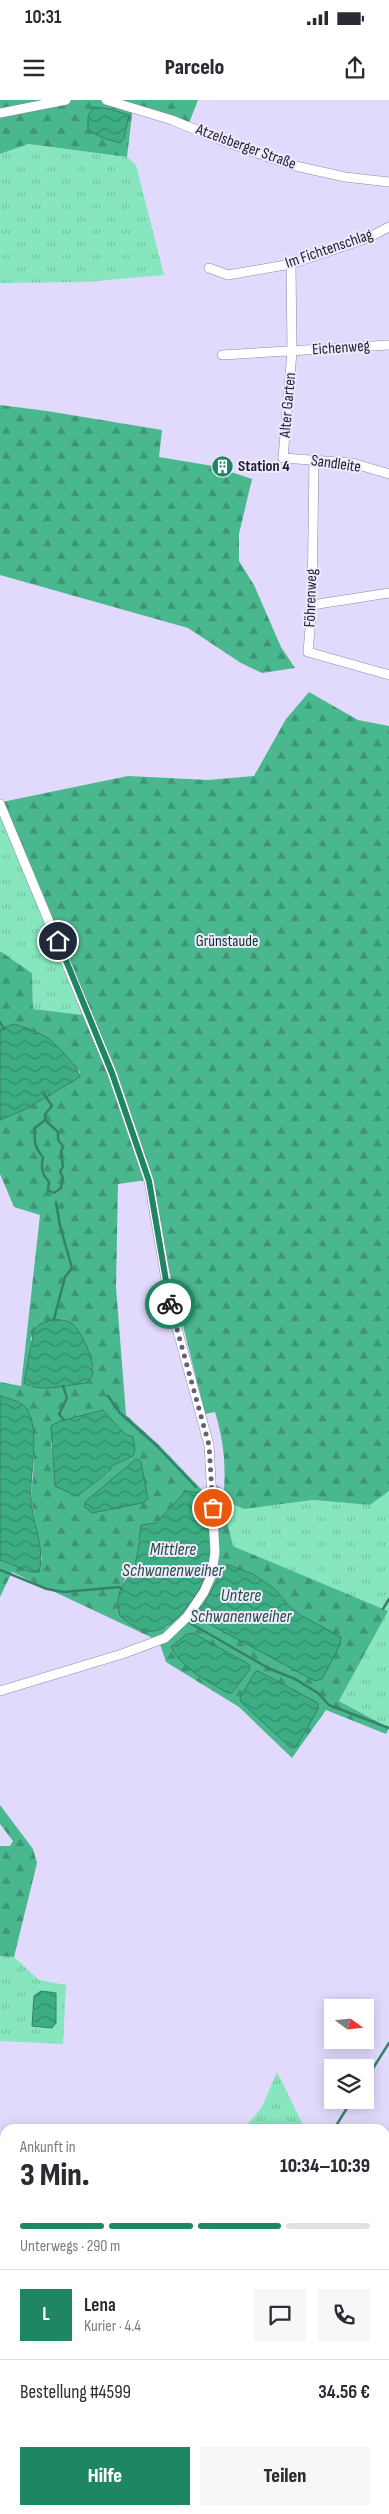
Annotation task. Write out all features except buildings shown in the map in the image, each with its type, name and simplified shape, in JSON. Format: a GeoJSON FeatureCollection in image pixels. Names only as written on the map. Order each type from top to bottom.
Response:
{"type":"FeatureCollection","features":[{"type":"Feature","properties":{"kind":"street"},"geometry":{"type":"LineString","coordinates":[[0,113],[66,100]]}},
{"type":"Feature","properties":{"kind":"street","name":"Atzelsberger Straße"},"geometry":{"type":"LineString","coordinates":[[106,100],[172,120],[218,139],[291,165],[345,177],[389,182]]}},
{"type":"Feature","properties":{"kind":"street","name":"Im Fichtenschlag"},"geometry":{"type":"LineString","coordinates":[[209,268],[228,275],[291,264],[368,238],[389,227]]}},
{"type":"Feature","properties":{"kind":"street","name":"Alter Garten"},"geometry":{"type":"LineString","coordinates":[[283,458],[292,352],[291,264]]}},
{"type":"Feature","properties":{"kind":"street","name":"Eichenweg"},"geometry":{"type":"LineString","coordinates":[[292,352],[389,345]]}},
{"type":"Feature","properties":{"kind":"street","name":"Alter Garten"},"geometry":{"type":"LineString","coordinates":[[222,355],[292,352]]}},
{"type":"Feature","properties":{"kind":"street","name":"Sandleite"},"geometry":{"type":"LineString","coordinates":[[283,458],[352,463],[389,474]]}},
{"type":"Feature","properties":{"kind":"street","name":"Föhrenweg"},"geometry":{"type":"LineString","coordinates":[[314,459],[312,605],[308,652],[389,675]]}},
{"type":"Feature","properties":{"kind":"street"},"geometry":{"type":"LineString","coordinates":[[312,605],[389,593]]}},
{"type":"Feature","properties":{"kind":"street"},"geometry":{"type":"LineString","coordinates":[[0,804],[112,1073],[149,1181],[170,1303],[209,1445],[215,1552],[212,1574],[204,1592],[187,1617],[165,1638],[122,1654],[0,1691]]}},
{"type":"Feature","properties":{"kind":"green space"},"geometry":{"type":"Polygon","coordinates":[[[0,100],[198,100],[189,123],[133,106],[127,157],[28,144],[0,154],[0,100]]]}},
{"type":"Feature","properties":{"kind":"green space"},"geometry":{"type":"Polygon","coordinates":[[[27,144],[127,157],[136,165],[164,275],[85,282],[0,283],[0,154],[27,144]]]}},
{"type":"Feature","properties":{"kind":"green space"},"geometry":{"type":"Polygon","coordinates":[[[0,405],[162,430],[159,457],[213,466],[252,479],[239,534],[239,561],[254,585],[281,647],[295,668],[262,673],[241,663],[188,628],[0,575],[0,405]]]}},
{"type":"Feature","properties":{"kind":"green space","name":"Grünstaude"},"geometry":{"type":"Polygon","coordinates":[[[309,692],[358,720],[389,726],[389,1491],[370,1505],[313,1500],[244,1509],[222,1500],[233,1546],[388,1611],[339,1701],[389,1728],[386,1734],[326,1710],[292,1758],[239,1707],[166,1662],[159,1641],[12,1572],[0,1597],[0,1560],[31,1572],[42,1560],[31,1499],[34,1461],[32,1422],[8,1399],[0,1396],[0,1382],[21,1386],[40,1215],[14,1207],[0,1174],[0,1120],[24,1110],[80,1077],[80,1072],[50,1039],[14,1025],[0,1029],[0,951],[32,973],[33,1009],[82,1015],[2,802],[128,776],[208,780],[254,776],[286,719],[309,692]],[[147,1180],[118,1184],[116,1287],[126,1415],[159,1445],[203,1491],[214,1488],[214,1484],[224,1490],[225,1470],[218,1422],[215,1412],[205,1414],[147,1180]],[[31,1337],[28,1372],[30,1387],[86,1383],[94,1370],[84,1340],[31,1337]],[[103,1410],[60,1421],[51,1444],[56,1481],[76,1496],[110,1472],[112,1466],[133,1456],[125,1434],[103,1410]],[[186,1492],[156,1523],[141,1525],[136,1561],[125,1579],[118,1597],[126,1620],[146,1631],[167,1627],[195,1597],[204,1580],[210,1557],[207,1502],[186,1492]],[[226,1564],[215,1586],[341,1638],[302,1616],[290,1607],[275,1589],[253,1574],[226,1564]],[[250,1665],[201,1677],[228,1693],[232,1693],[250,1669],[250,1665]]]}},
{"type":"Feature","properties":{"kind":"green space"},"geometry":{"type":"Polygon","coordinates":[[[0,799],[82,1016],[33,1009],[32,973],[0,951],[0,799]]]}},
{"type":"Feature","properties":{"kind":"green space"},"geometry":{"type":"Polygon","coordinates":[[[389,1491],[389,1728],[339,1701],[388,1611],[233,1546],[222,1500],[244,1509],[313,1500],[370,1505],[389,1491]]]}},
{"type":"Feature","properties":{"kind":"green space"},"geometry":{"type":"Polygon","coordinates":[[[0,1805],[33,1849],[37,1863],[14,1957],[0,1956],[0,1846],[10,1846],[13,1841],[0,1824],[0,1805]]]}},
{"type":"Feature","properties":{"kind":"green space"},"geometry":{"type":"Polygon","coordinates":[[[0,1956],[14,1957],[39,1980],[66,1985],[63,2044],[0,2041],[0,1956]]]}},
{"type":"Feature","properties":{"kind":"green space"},"geometry":{"type":"Polygon","coordinates":[[[277,2072],[303,2124],[248,2124],[262,2107],[277,2072]]]}},
{"type":"Feature","properties":{"kind":"water"},"geometry":{"type":"Polygon","coordinates":[[[93,107],[110,109],[129,115],[124,138],[120,143],[103,138],[88,130],[88,117],[93,107]]]}},
{"type":"Feature","properties":{"kind":"water"},"geometry":{"type":"Polygon","coordinates":[[[14,1024],[51,1040],[73,1064],[80,1077],[24,1110],[0,1120],[0,1029],[14,1024]]]}},
{"type":"Feature","properties":{"kind":"water"},"geometry":{"type":"Polygon","coordinates":[[[54,1319],[67,1321],[73,1325],[85,1343],[91,1358],[93,1372],[86,1383],[62,1387],[37,1388],[24,1383],[34,1330],[40,1324],[54,1319]]]}},
{"type":"Feature","properties":{"kind":"water"},"geometry":{"type":"Polygon","coordinates":[[[0,1396],[25,1406],[31,1418],[34,1454],[31,1500],[41,1554],[39,1572],[31,1572],[0,1560],[0,1396]]]}},
{"type":"Feature","properties":{"kind":"water"},"geometry":{"type":"Polygon","coordinates":[[[103,1410],[125,1434],[133,1437],[135,1449],[133,1456],[112,1466],[110,1471],[77,1496],[55,1486],[51,1426],[60,1421],[103,1410]]]}},
{"type":"Feature","properties":{"kind":"water","name":"Mittlere Schwanenweiher"},"geometry":{"type":"Polygon","coordinates":[[[136,1459],[141,1462],[148,1499],[142,1503],[92,1513],[84,1506],[86,1501],[136,1459]]]}},
{"type":"Feature","properties":{"kind":"water","name":"Mittlere Schwanenweiher"},"geometry":{"type":"Polygon","coordinates":[[[186,1491],[201,1493],[205,1500],[211,1543],[207,1572],[192,1601],[175,1620],[156,1630],[147,1631],[133,1625],[120,1616],[118,1597],[120,1590],[134,1568],[141,1525],[156,1523],[186,1491]]]}},
{"type":"Feature","properties":{"kind":"water","name":"Untere Schwanenweiher"},"geometry":{"type":"Polygon","coordinates":[[[226,1564],[253,1574],[275,1589],[290,1607],[302,1616],[341,1637],[340,1645],[322,1679],[315,1681],[200,1619],[199,1614],[226,1564]]]}},
{"type":"Feature","properties":{"kind":"water","name":"Untere Schwanenweiher"},"geometry":{"type":"Polygon","coordinates":[[[193,1633],[250,1665],[250,1669],[232,1693],[228,1693],[196,1674],[176,1655],[171,1647],[187,1634],[193,1633]]]}},
{"type":"Feature","properties":{"kind":"water","name":"Untere Schwanenweiher"},"geometry":{"type":"Polygon","coordinates":[[[258,1671],[318,1703],[318,1709],[296,1747],[291,1748],[241,1702],[240,1698],[255,1672],[258,1671]]]}},
{"type":"Feature","properties":{"kind":"water"},"geometry":{"type":"Polygon","coordinates":[[[41,1991],[56,1993],[56,2023],[52,2028],[32,2026],[34,1996],[41,1991]]]}},
{"type":"Feature","properties":{"kind":"waterway"},"geometry":{"type":"LineString","coordinates":[[0,1022],[4,1029]]}},
{"type":"Feature","properties":{"kind":"waterway"},"geometry":{"type":"LineString","coordinates":[[44,1094],[52,1106],[45,1114],[45,1120],[58,1132],[58,1140],[63,1146],[61,1152],[63,1167],[60,1171],[63,1178],[61,1188],[54,1193],[48,1190],[49,1182],[42,1170],[43,1157],[36,1147],[35,1140],[35,1128],[45,1120]]}},
{"type":"Feature","properties":{"kind":"waterway"},"geometry":{"type":"LineString","coordinates":[[54,1319],[65,1277],[72,1268],[60,1226],[56,1202]]}},
{"type":"Feature","properties":{"kind":"waterway"},"geometry":{"type":"LineString","coordinates":[[63,1386],[67,1398],[59,1414],[64,1420]]}},
{"type":"Feature","properties":{"kind":"waterway"},"geometry":{"type":"LineString","coordinates":[[108,1396],[120,1413],[156,1445],[196,1487]]}},
{"type":"Feature","properties":{"kind":"waterway"},"geometry":{"type":"LineString","coordinates":[[0,1570],[47,1589],[64,1592],[119,1587],[122,1589]]}},
{"type":"Feature","properties":{"kind":"waterway"},"geometry":{"type":"LineString","coordinates":[[383,1609],[389,1599]]}},
{"type":"Feature","properties":{"kind":"waterway"},"geometry":{"type":"LineString","coordinates":[[190,1623],[268,1668],[295,1679],[318,1693],[329,1705],[389,1728]]}},
{"type":"Feature","properties":{"kind":"waterway"},"geometry":{"type":"LineString","coordinates":[[374,2067],[389,2043]]}},
{"type":"Feature","properties":{"kind":"waterway"},"geometry":{"type":"LineString","coordinates":[[337,2124],[346,2109]]}},
{"type":"Feature","properties":{"kind":"way so far"},"geometry":{"type":"LineString","coordinates":[[170,1304],[209,1445],[213,1508]]}},
{"type":"Feature","properties":{"kind":"place","name":"Station 4"},"geometry":{"type":"Point","coordinates":[222,466]}},
{"type":"Feature","properties":{"kind":"route"},"geometry":{"type":"LineString","coordinates":[[58,941],[112,1073],[149,1181],[170,1304]]}}]}
